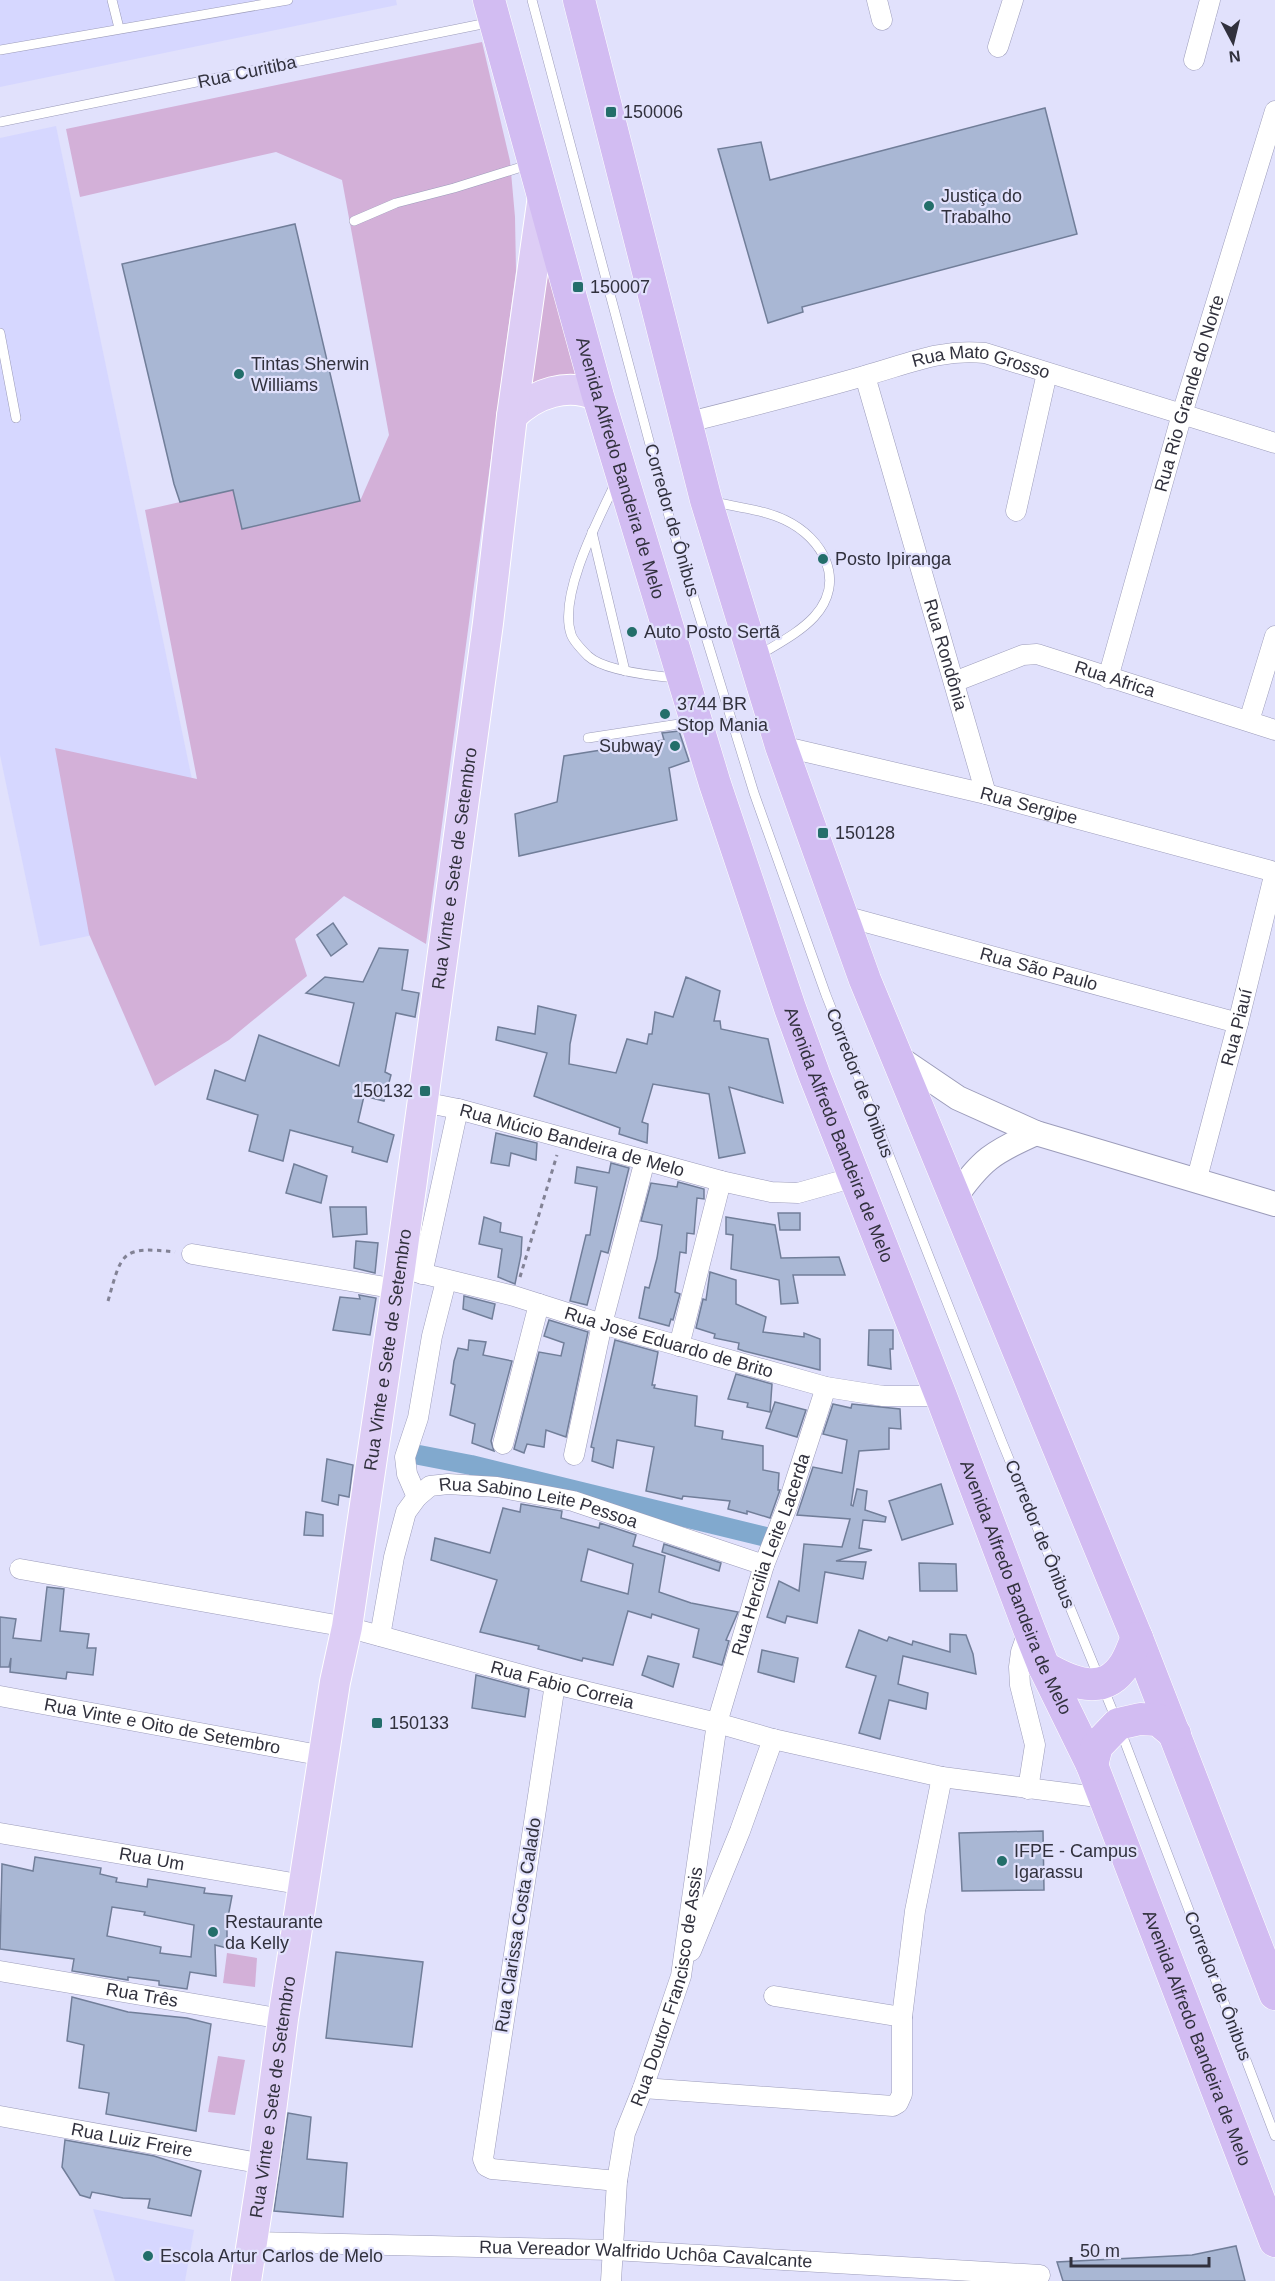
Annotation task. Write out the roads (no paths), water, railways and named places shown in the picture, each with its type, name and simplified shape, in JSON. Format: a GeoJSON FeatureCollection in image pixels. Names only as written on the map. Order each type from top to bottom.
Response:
{"type":"FeatureCollection","features":[{"type":"Feature","properties":{"kind":"highway"},"geometry":{"type":"LineString","coordinates":[[579,0],[635,216],[685,423],[753,659],[781,746],[840,915],[954,1198],[1137,1638],[1275,1994]]}},
{"type":"Feature","properties":{"kind":"highway","name":"Avenida Alfredo Bandeira de Melo"},"geometry":{"type":"LineString","coordinates":[[489,11],[598,396],[696,722],[794,1019],[1029,1629],[1044,1667],[1092,1765],[1275,2241]]}},
{"type":"Feature","properties":{"kind":"highway"},"geometry":{"type":"LineString","coordinates":[[1044,1667],[1068,1681],[1085,1684],[1101,1683],[1114,1677],[1124,1665],[1137,1638]]}},
{"type":"Feature","properties":{"kind":"highway"},"geometry":{"type":"LineString","coordinates":[[1092,1765],[1097,1746],[1118,1724],[1140,1719],[1158,1720],[1175,1734]]}},
{"type":"Feature","properties":{"kind":"main road","name":"Rua Vinte e Sete de Setembro"},"geometry":{"type":"LineString","coordinates":[[246,2281],[283,2019],[335,1682],[347,1627],[375,1446],[407,1277],[423,1102],[487,635],[512,416],[543,196]]}},
{"type":"Feature","properties":{"kind":"main road"},"geometry":{"type":"LineString","coordinates":[[512,416],[534,400],[559,390],[578,389],[598,396]]}},
{"type":"Feature","properties":{"kind":"street"},"geometry":{"type":"LineString","coordinates":[[877,0],[882,20]]}},
{"type":"Feature","properties":{"kind":"street"},"geometry":{"type":"LineString","coordinates":[[998,46],[1013,0]]}},
{"type":"Feature","properties":{"kind":"street"},"geometry":{"type":"LineString","coordinates":[[1194,60],[1210,0]]}},
{"type":"Feature","properties":{"kind":"street","name":"Rua Rio Grande do Norte"},"geometry":{"type":"LineString","coordinates":[[1108,678],[1182,414],[1275,111]]}},
{"type":"Feature","properties":{"kind":"street","name":"Rua Mato Grosso"},"geometry":{"type":"LineString","coordinates":[[685,423],[865,376],[933,355],[963,351],[985,353],[1275,443]]}},
{"type":"Feature","properties":{"kind":"street"},"geometry":{"type":"LineString","coordinates":[[1016,511],[1047,373]]}},
{"type":"Feature","properties":{"kind":"street","name":"Rua Rondônia"},"geometry":{"type":"LineString","coordinates":[[865,376],[986,794]]}},
{"type":"Feature","properties":{"kind":"street"},"geometry":{"type":"LineString","coordinates":[[1250,721],[1275,636]]}},
{"type":"Feature","properties":{"kind":"street","name":"Rua Africa"},"geometry":{"type":"LineString","coordinates":[[954,682],[1030,654],[1275,729]]}},
{"type":"Feature","properties":{"kind":"street","name":"Rua Sergipe"},"geometry":{"type":"LineString","coordinates":[[781,746],[986,794],[1275,872]]}},
{"type":"Feature","properties":{"kind":"street","name":"Rua Piauí"},"geometry":{"type":"LineString","coordinates":[[1196,1182],[1275,872]]}},
{"type":"Feature","properties":{"kind":"street","name":"Rua São Paulo"},"geometry":{"type":"LineString","coordinates":[[840,915],[1238,1023]]}},
{"type":"Feature","properties":{"kind":"street"},"geometry":{"type":"LineString","coordinates":[[896,1056],[958,1098],[1036,1133],[1275,1204]]}},
{"type":"Feature","properties":{"kind":"street","name":"Rua Múcio Bandeira de Melo"},"geometry":{"type":"LineString","coordinates":[[423,1102],[458,1109],[721,1181],[771,1192],[798,1193],[855,1177]]}},
{"type":"Feature","properties":{"kind":"street"},"geometry":{"type":"LineString","coordinates":[[407,1277],[458,1109]]}},
{"type":"Feature","properties":{"kind":"street"},"geometry":{"type":"LineString","coordinates":[[954,1198],[985,1160],[1005,1147],[1036,1133]]}},
{"type":"Feature","properties":{"kind":"street"},"geometry":{"type":"LineString","coordinates":[[574,1455],[602,1324],[645,1160]]}},
{"type":"Feature","properties":{"kind":"street"},"geometry":{"type":"LineString","coordinates":[[679,1346],[721,1181]]}},
{"type":"Feature","properties":{"kind":"street","name":"Rua José Eduardo de Brito"},"geometry":{"type":"LineString","coordinates":[[192,1254],[446,1281],[514,1296],[602,1324],[826,1387],[883,1396],[941,1396]]}},
{"type":"Feature","properties":{"kind":"street"},"geometry":{"type":"LineString","coordinates":[[417,1497],[406,1474],[405,1457],[418,1418],[432,1336],[446,1281]]}},
{"type":"Feature","properties":{"kind":"street"},"geometry":{"type":"LineString","coordinates":[[503,1444],[539,1304]]}},
{"type":"Feature","properties":{"kind":"street","name":"Rua Hercilia Leite Lacerda"},"geometry":{"type":"LineString","coordinates":[[717,1723],[764,1565],[788,1504],[826,1387]]}},
{"type":"Feature","properties":{"kind":"street","name":"Rua Sabino Leite Pessoa"},"geometry":{"type":"LineString","coordinates":[[380,1636],[394,1557],[406,1512],[417,1497],[430,1486],[448,1484],[497,1487],[573,1501],[764,1565]]}},
{"type":"Feature","properties":{"kind":"street","name":"Rua Fabio Correia"},"geometry":{"type":"LineString","coordinates":[[20,1569],[347,1627],[555,1684],[717,1723],[773,1739],[942,1777],[1105,1798]]}},
{"type":"Feature","properties":{"kind":"street"},"geometry":{"type":"LineString","coordinates":[[1028,1789],[1035,1745],[1020,1685],[1019,1667],[1021,1652],[1029,1629]]}},
{"type":"Feature","properties":{"kind":"street","name":"Rua Clarissa Costa Calado"},"geometry":{"type":"LineString","coordinates":[[555,1684],[483,2159],[486,2166],[492,2169],[617,2181]]}},
{"type":"Feature","properties":{"kind":"street","name":"Rua Vinte e Oito de Setembro"},"geometry":{"type":"LineString","coordinates":[[0,1696],[324,1756]]}},
{"type":"Feature","properties":{"kind":"street","name":"Rua Doutor Francisco de Assis"},"geometry":{"type":"LineString","coordinates":[[610,2281],[617,2181],[625,2133],[643,2088],[681,1976],[717,1723]]}},
{"type":"Feature","properties":{"kind":"street"},"geometry":{"type":"LineString","coordinates":[[681,1976],[740,1831],[773,1739]]}},
{"type":"Feature","properties":{"kind":"street"},"geometry":{"type":"LineString","coordinates":[[643,2088],[893,2106],[898,2103],[902,2094],[902,2017],[915,1911],[942,1777]]}},
{"type":"Feature","properties":{"kind":"street","name":"Rua Um"},"geometry":{"type":"LineString","coordinates":[[0,1833],[304,1885]]}},
{"type":"Feature","properties":{"kind":"street","name":"Rua Três"},"geometry":{"type":"LineString","coordinates":[[0,1971],[283,2019]]}},
{"type":"Feature","properties":{"kind":"street"},"geometry":{"type":"LineString","coordinates":[[774,1996],[902,2017]]}},
{"type":"Feature","properties":{"kind":"street","name":"Rua Luiz Freire"},"geometry":{"type":"LineString","coordinates":[[0,2116],[264,2164]]}},
{"type":"Feature","properties":{"kind":"street","name":"Rua Vereador Walfrido Uchôa Cavalcante"},"geometry":{"type":"LineString","coordinates":[[252,2242],[613,2250],[880,2274],[1040,2274]]}},
{"type":"Feature","properties":{"kind":"lane"},"geometry":{"type":"LineString","coordinates":[[112,0],[118,28]]}},
{"type":"Feature","properties":{"kind":"lane"},"geometry":{"type":"LineString","coordinates":[[0,50],[288,0]]}},
{"type":"Feature","properties":{"kind":"lane","name":"Corredor de Ônibus"},"geometry":{"type":"LineString","coordinates":[[532,0],[670,520],[754,793],[830,1006],[981,1388],[1118,1724],[1275,2136]]}},
{"type":"Feature","properties":{"kind":"lane","name":"Rua Curitiba"},"geometry":{"type":"LineString","coordinates":[[0,122],[489,11]]}},
{"type":"Feature","properties":{"kind":"lane"},"geometry":{"type":"LineString","coordinates":[[354,221],[396,203],[454,188],[533,163]]}},
{"type":"Feature","properties":{"kind":"lane"},"geometry":{"type":"LineString","coordinates":[[0,333],[16,418]]}},
{"type":"Feature","properties":{"kind":"lane"},"geometry":{"type":"LineString","coordinates":[[621,472],[592,532],[578,568],[569,612],[571,635],[590,657],[625,671],[683,678]]}},
{"type":"Feature","properties":{"kind":"lane"},"geometry":{"type":"LineString","coordinates":[[706,500],[784,519],[806,532],[828,562],[827,594],[820,609],[802,628],[753,659]]}},
{"type":"Feature","properties":{"kind":"lane"},"geometry":{"type":"LineString","coordinates":[[592,532],[625,671]]}},
{"type":"Feature","properties":{"kind":"lane"},"geometry":{"type":"LineString","coordinates":[[588,738],[696,722]]}},
{"type":"Feature","properties":{"kind":"waterway"},"geometry":{"type":"LineString","coordinates":[[419,1455],[471,1465],[770,1538]]}},
{"type":"Feature","properties":{"kind":"place","name":"150006"},"geometry":{"type":"Point","coordinates":[611,112]}},
{"type":"Feature","properties":{"kind":"place","name":"Justiça do Trabalho"},"geometry":{"type":"Point","coordinates":[929,206]}},
{"type":"Feature","properties":{"kind":"place","name":"150007"},"geometry":{"type":"Point","coordinates":[578,287]}},
{"type":"Feature","properties":{"kind":"place","name":"Tintas Sherwin Williams"},"geometry":{"type":"Point","coordinates":[239,374]}},
{"type":"Feature","properties":{"kind":"place","name":"Posto Ipiranga"},"geometry":{"type":"Point","coordinates":[823,559]}},
{"type":"Feature","properties":{"kind":"place","name":"Auto Posto Sertã"},"geometry":{"type":"Point","coordinates":[632,632]}},
{"type":"Feature","properties":{"kind":"place","name":"3744 BR Stop Mania"},"geometry":{"type":"Point","coordinates":[665,714]}},
{"type":"Feature","properties":{"kind":"place","name":"Subway"},"geometry":{"type":"Point","coordinates":[675,746]}},
{"type":"Feature","properties":{"kind":"place","name":"150128"},"geometry":{"type":"Point","coordinates":[823,833]}},
{"type":"Feature","properties":{"kind":"place","name":"150132"},"geometry":{"type":"Point","coordinates":[425,1091]}},
{"type":"Feature","properties":{"kind":"place","name":"150133"},"geometry":{"type":"Point","coordinates":[377,1723]}},
{"type":"Feature","properties":{"kind":"place","name":"IFPE - Campus Igarassu"},"geometry":{"type":"Point","coordinates":[1002,1861]}},
{"type":"Feature","properties":{"kind":"place","name":"Restaurante da Kelly"},"geometry":{"type":"Point","coordinates":[213,1932]}},
{"type":"Feature","properties":{"kind":"place","name":"Escola Artur Carlos de Melo"},"geometry":{"type":"Point","coordinates":[148,2256]}}]}
